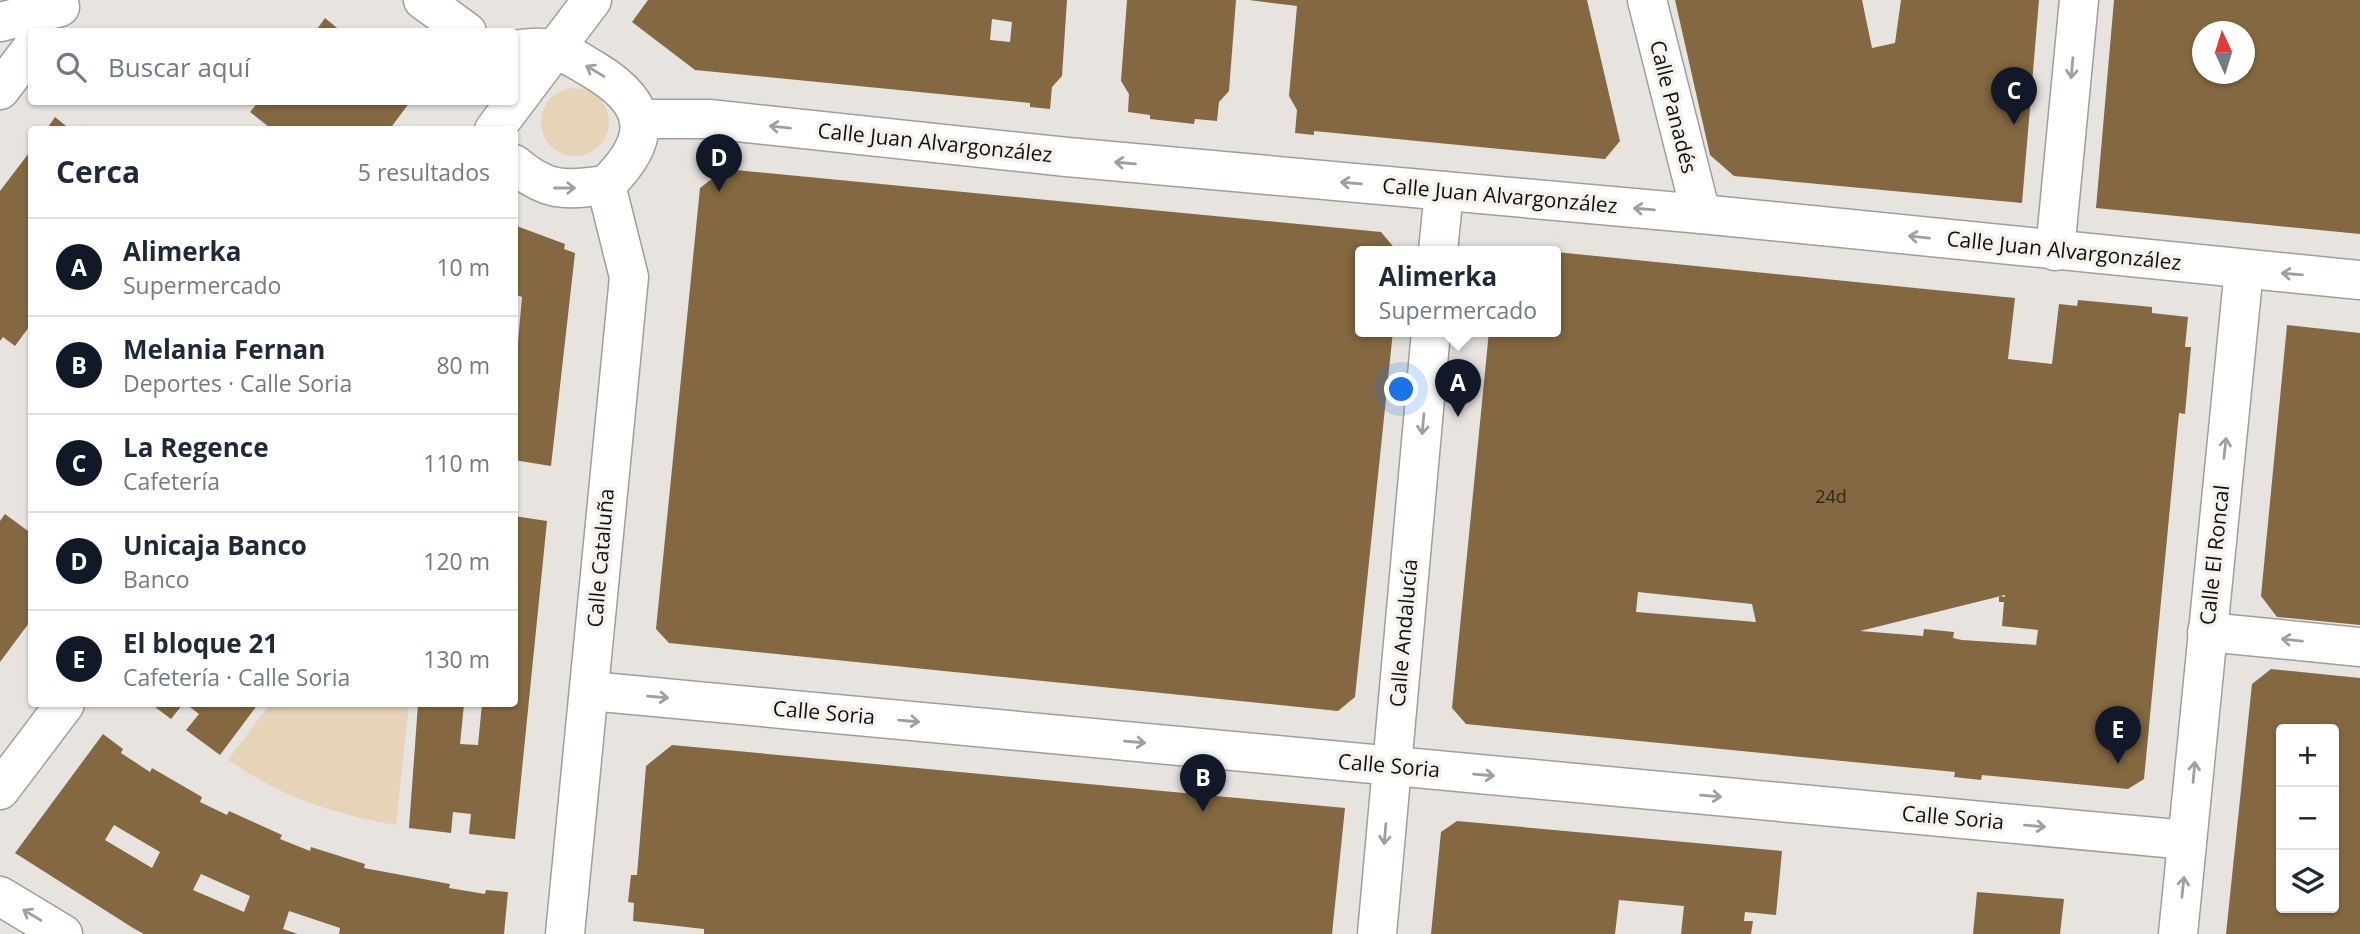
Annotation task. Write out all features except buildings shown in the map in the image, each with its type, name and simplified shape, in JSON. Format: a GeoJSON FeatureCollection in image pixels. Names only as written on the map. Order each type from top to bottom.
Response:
{"type":"FeatureCollection","features":[{"type":"Feature","properties":{"kind":"street"},"geometry":{"type":"LineString","coordinates":[[423,0],[462,28]]}},
{"type":"Feature","properties":{"kind":"street"},"geometry":{"type":"LineString","coordinates":[[556,47],[592,0]]}},
{"type":"Feature","properties":{"kind":"street","name":"Calle Panadés"},"geometry":{"type":"LineString","coordinates":[[1647,0],[1701,214]]}},
{"type":"Feature","properties":{"kind":"street"},"geometry":{"type":"LineString","coordinates":[[2055,251],[2079,0]]}},
{"type":"Feature","properties":{"kind":"street"},"geometry":{"type":"LineString","coordinates":[[0,22],[56,13]]}},
{"type":"Feature","properties":{"kind":"street"},"geometry":{"type":"LineString","coordinates":[[518,167],[554,189],[606,185],[626,166],[636,149],[639,119],[630,99],[616,83],[556,47],[539,46],[524,64]]}},
{"type":"Feature","properties":{"kind":"street"},"geometry":{"type":"LineString","coordinates":[[0,90],[28,53]]}},
{"type":"Feature","properties":{"kind":"street"},"geometry":{"type":"LineString","coordinates":[[496,126],[505,105]]}},
{"type":"Feature","properties":{"kind":"street","name":"Calle Juan Alvargonzález"},"geometry":{"type":"LineString","coordinates":[[639,119],[709,119],[1067,157],[1701,214],[2360,280]]}},
{"type":"Feature","properties":{"kind":"street","name":"Calle Cataluña"},"geometry":{"type":"LineString","coordinates":[[565,934],[629,277],[606,185]]}},
{"type":"Feature","properties":{"kind":"street"},"geometry":{"type":"LineString","coordinates":[[1438,246],[1444,191]]}},
{"type":"Feature","properties":{"kind":"street","name":"Calle El Roncal"},"geometry":{"type":"LineString","coordinates":[[2178,934],[2244,269]]}},
{"type":"Feature","properties":{"kind":"street","name":"Calle Andalucía"},"geometry":{"type":"LineString","coordinates":[[1377,934],[1430,337]]}},
{"type":"Feature","properties":{"kind":"street"},"geometry":{"type":"LineString","coordinates":[[2207,632],[2360,647]]}},
{"type":"Feature","properties":{"kind":"street","name":"Calle Soria"},"geometry":{"type":"LineString","coordinates":[[590,691],[2187,840]]}},
{"type":"Feature","properties":{"kind":"street"},"geometry":{"type":"LineString","coordinates":[[0,790],[63,707]]}},
{"type":"Feature","properties":{"kind":"street"},"geometry":{"type":"LineString","coordinates":[[0,896],[63,934]]}},
{"type":"Feature","properties":{"kind":"shaded area"},"geometry":{"type":"Polygon","coordinates":[[[582,88],[603,103],[609,115],[607,135],[599,146],[582,156],[568,156],[551,146],[543,135],[541,115],[551,98],[562,90],[582,88]]]}},
{"type":"Feature","properties":{"kind":"shaded area"},"geometry":{"type":"Polygon","coordinates":[[[268,707],[409,707],[396,825],[309,802],[269,784],[228,760],[268,707]]]}},
{"type":"Feature","properties":{"kind":"place","name":"La Regence"},"geometry":{"type":"Point","coordinates":[2014,125]}},
{"type":"Feature","properties":{"kind":"place","name":"Unicaja Banco"},"geometry":{"type":"Point","coordinates":[719,192]}},
{"type":"Feature","properties":{"kind":"place","name":"Alimerka"},"geometry":{"type":"Point","coordinates":[1458,417]}},
{"type":"Feature","properties":{"kind":"place","name":"El bloque 21"},"geometry":{"type":"Point","coordinates":[2118,764]}},
{"type":"Feature","properties":{"kind":"place","name":"Melania Fernan"},"geometry":{"type":"Point","coordinates":[1203,812]}}]}
